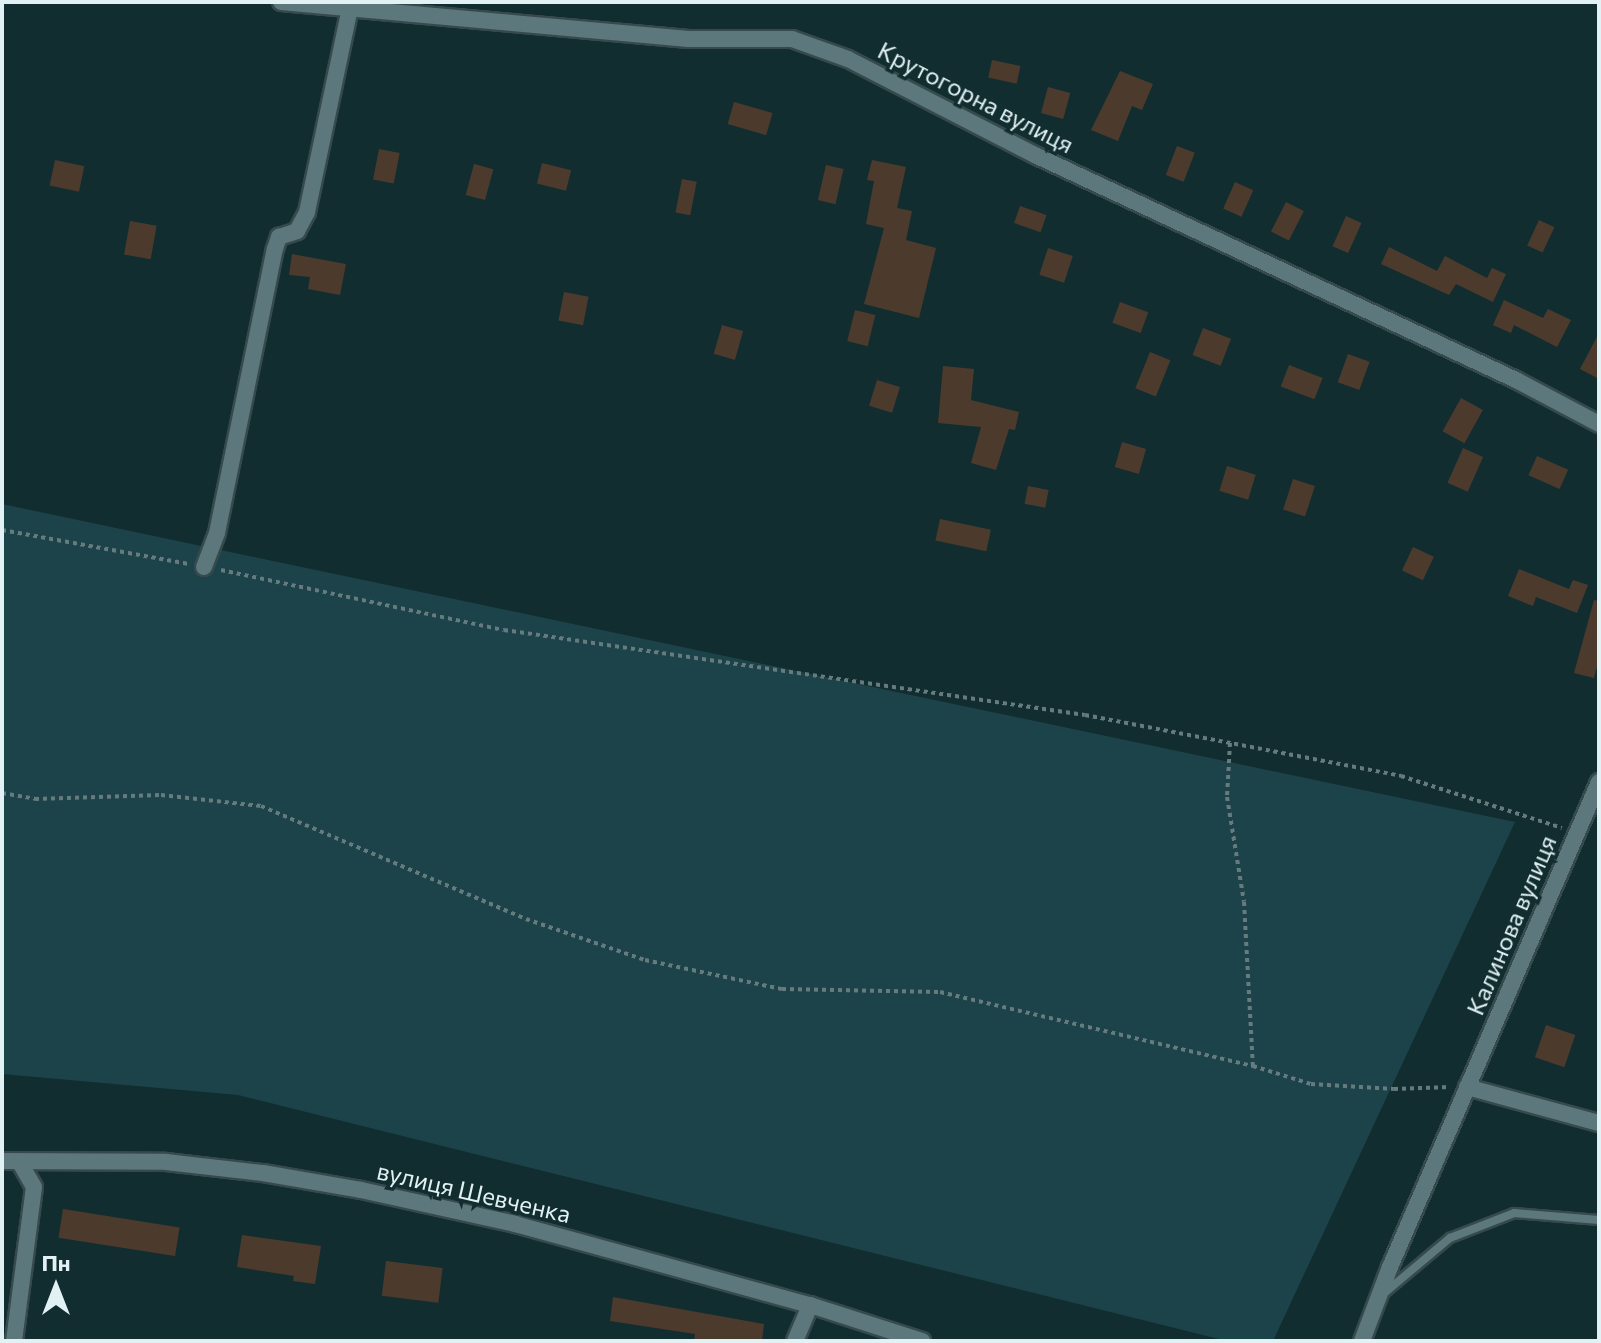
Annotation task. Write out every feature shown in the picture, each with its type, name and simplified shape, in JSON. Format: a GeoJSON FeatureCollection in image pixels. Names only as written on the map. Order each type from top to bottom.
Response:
{"type":"FeatureCollection","features":[{"type":"Feature","properties":{"kind":"street","name":"Крутогорна вулиця"},"geometry":{"type":"LineString","coordinates":[[281,2],[673,38],[792,39],[848,59],[1037,156],[1516,380],[1599,424]]}},
{"type":"Feature","properties":{"kind":"street"},"geometry":{"type":"LineString","coordinates":[[204,567],[217,533],[275,249],[279,237],[297,231],[307,212],[350,8]]}},
{"type":"Feature","properties":{"kind":"street","name":"Калинова вулиця"},"geometry":{"type":"LineString","coordinates":[[1362,1341],[1467,1087],[1599,782]]}},
{"type":"Feature","properties":{"kind":"street"},"geometry":{"type":"LineString","coordinates":[[1467,1087],[1599,1123]]}},
{"type":"Feature","properties":{"kind":"street","name":"вулиця Шевченка"},"geometry":{"type":"LineString","coordinates":[[2,1161],[166,1162],[361,1190],[515,1224],[810,1305],[922,1341]]}},
{"type":"Feature","properties":{"kind":"street"},"geometry":{"type":"LineString","coordinates":[[14,1341],[34,1187],[20,1163]]}},
{"type":"Feature","properties":{"kind":"street"},"geometry":{"type":"LineString","coordinates":[[795,1341],[810,1305]]}},
{"type":"Feature","properties":{"kind":"lane"},"geometry":{"type":"LineString","coordinates":[[1379,1298],[1450,1238],[1514,1213],[1599,1220]]}},
{"type":"Feature","properties":{"kind":"path"},"geometry":{"type":"LineString","coordinates":[[2,530],[204,567],[504,630],[1085,715],[1401,776],[1577,833]]}},
{"type":"Feature","properties":{"kind":"path"},"geometry":{"type":"LineString","coordinates":[[1230,743],[1227,797],[1244,902],[1253,1066]]}},
{"type":"Feature","properties":{"kind":"path"},"geometry":{"type":"LineString","coordinates":[[2,793],[35,799],[161,795],[261,806],[526,919],[645,960],[782,989],[940,992],[1253,1066],[1311,1084],[1394,1089],[1467,1087]]}},
{"type":"Feature","properties":{"kind":"shaded area"},"geometry":{"type":"Polygon","coordinates":[[[2,504],[1515,822],[1273,1341],[1227,1341],[238,1095],[2,1074],[2,504]]]}},
{"type":"Feature","properties":{"kind":"building"},"geometry":{"type":"Polygon","coordinates":[[[992,60],[1020,66],[1017,84],[988,78],[992,60]]]}},
{"type":"Feature","properties":{"kind":"building"},"geometry":{"type":"Polygon","coordinates":[[[1120,71],[1153,84],[1142,110],[1132,106],[1118,141],[1091,130],[1120,71]]]}},
{"type":"Feature","properties":{"kind":"building"},"geometry":{"type":"Polygon","coordinates":[[[1048,87],[1070,93],[1063,119],[1041,113],[1048,87]]]}},
{"type":"Feature","properties":{"kind":"building"},"geometry":{"type":"Polygon","coordinates":[[[734,102],[772,113],[766,135],[728,124],[734,102]]]}},
{"type":"Feature","properties":{"kind":"building"},"geometry":{"type":"Polygon","coordinates":[[[1177,146],[1195,153],[1184,182],[1166,175],[1177,146]]]}},
{"type":"Feature","properties":{"kind":"building"},"geometry":{"type":"Polygon","coordinates":[[[379,149],[400,153],[394,183],[373,179],[379,149]]]}},
{"type":"Feature","properties":{"kind":"building"},"geometry":{"type":"Polygon","coordinates":[[[55,160],[84,166],[79,192],[50,185],[55,160]]]}},
{"type":"Feature","properties":{"kind":"building"},"geometry":{"type":"Polygon","coordinates":[[[872,160],[906,167],[897,208],[912,211],[906,240],[936,248],[919,318],[864,304],[884,228],[866,224],[874,181],[867,180],[872,160]]]}},
{"type":"Feature","properties":{"kind":"building"},"geometry":{"type":"Polygon","coordinates":[[[542,163],[571,170],[566,191],[537,183],[542,163]]]}},
{"type":"Feature","properties":{"kind":"building"},"geometry":{"type":"Polygon","coordinates":[[[474,164],[493,169],[485,200],[466,195],[474,164]]]}},
{"type":"Feature","properties":{"kind":"building"},"geometry":{"type":"Polygon","coordinates":[[[826,165],[844,169],[835,204],[818,200],[826,165]]]}},
{"type":"Feature","properties":{"kind":"building"},"geometry":{"type":"Polygon","coordinates":[[[682,179],[697,182],[690,215],[676,212],[682,179]]]}},
{"type":"Feature","properties":{"kind":"building"},"geometry":{"type":"Polygon","coordinates":[[[1235,182],[1253,190],[1241,217],[1223,208],[1235,182]]]}},
{"type":"Feature","properties":{"kind":"building"},"geometry":{"type":"Polygon","coordinates":[[[1286,202],[1304,211],[1289,240],[1271,231],[1286,202]]]}},
{"type":"Feature","properties":{"kind":"building"},"geometry":{"type":"Polygon","coordinates":[[[1020,206],[1046,215],[1041,232],[1014,223],[1020,206]]]}},
{"type":"Feature","properties":{"kind":"building"},"geometry":{"type":"Polygon","coordinates":[[[1346,216],[1362,223],[1348,253],[1333,246],[1346,216]]]}},
{"type":"Feature","properties":{"kind":"building"},"geometry":{"type":"Polygon","coordinates":[[[1539,220],[1554,227],[1543,253],[1527,245],[1539,220]]]}},
{"type":"Feature","properties":{"kind":"building"},"geometry":{"type":"Polygon","coordinates":[[[130,221],[157,226],[151,259],[124,254],[130,221]]]}},
{"type":"Feature","properties":{"kind":"building"},"geometry":{"type":"Polygon","coordinates":[[[1389,247],[1437,271],[1445,256],[1487,278],[1492,268],[1506,274],[1493,302],[1456,284],[1449,295],[1381,264],[1389,247]]]}},
{"type":"Feature","properties":{"kind":"building"},"geometry":{"type":"Polygon","coordinates":[[[1048,248],[1073,256],[1064,283],[1039,275],[1048,248]]]}},
{"type":"Feature","properties":{"kind":"building"},"geometry":{"type":"Polygon","coordinates":[[[292,254],[346,264],[340,295],[308,289],[310,277],[289,275],[292,254]]]}},
{"type":"Feature","properties":{"kind":"building"},"geometry":{"type":"Polygon","coordinates":[[[564,292],[589,297],[583,325],[558,320],[564,292]]]}},
{"type":"Feature","properties":{"kind":"building"},"geometry":{"type":"Polygon","coordinates":[[[1504,300],[1543,318],[1548,309],[1571,320],[1557,347],[1514,325],[1511,333],[1493,325],[1504,300]]]}},
{"type":"Feature","properties":{"kind":"building"},"geometry":{"type":"Polygon","coordinates":[[[1120,302],[1148,312],[1141,333],[1112,323],[1120,302]]]}},
{"type":"Feature","properties":{"kind":"building"},"geometry":{"type":"Polygon","coordinates":[[[855,310],[875,315],[868,346],[847,341],[855,310]]]}},
{"type":"Feature","properties":{"kind":"building"},"geometry":{"type":"Polygon","coordinates":[[[722,325],[743,331],[735,360],[714,354],[722,325]]]}},
{"type":"Feature","properties":{"kind":"building"},"geometry":{"type":"Polygon","coordinates":[[[1203,328],[1231,339],[1221,366],[1193,355],[1203,328]]]}},
{"type":"Feature","properties":{"kind":"building"},"geometry":{"type":"Polygon","coordinates":[[[1599,333],[1599,379],[1580,369],[1599,333]]]}},
{"type":"Feature","properties":{"kind":"building"},"geometry":{"type":"Polygon","coordinates":[[[1150,352],[1170,360],[1156,396],[1135,388],[1150,352]]]}},
{"type":"Feature","properties":{"kind":"building"},"geometry":{"type":"Polygon","coordinates":[[[1348,354],[1370,362],[1359,390],[1338,382],[1348,354]]]}},
{"type":"Feature","properties":{"kind":"building"},"geometry":{"type":"Polygon","coordinates":[[[1289,365],[1323,378],[1314,399],[1281,386],[1289,365]]]}},
{"type":"Feature","properties":{"kind":"building"},"geometry":{"type":"Polygon","coordinates":[[[943,366],[974,369],[971,400],[1019,412],[1015,430],[1009,429],[996,470],[971,463],[981,427],[938,423],[943,366]]]}},
{"type":"Feature","properties":{"kind":"building"},"geometry":{"type":"Polygon","coordinates":[[[877,380],[900,387],[892,413],[869,406],[877,380]]]}},
{"type":"Feature","properties":{"kind":"building"},"geometry":{"type":"Polygon","coordinates":[[[1461,398],[1483,410],[1464,443],[1443,431],[1461,398]]]}},
{"type":"Feature","properties":{"kind":"building"},"geometry":{"type":"Polygon","coordinates":[[[1122,442],[1146,449],[1139,474],[1115,467],[1122,442]]]}},
{"type":"Feature","properties":{"kind":"building"},"geometry":{"type":"Polygon","coordinates":[[[1463,448],[1483,457],[1468,492],[1448,483],[1463,448]]]}},
{"type":"Feature","properties":{"kind":"building"},"geometry":{"type":"Polygon","coordinates":[[[1537,456],[1568,470],[1560,489],[1528,475],[1537,456]]]}},
{"type":"Feature","properties":{"kind":"building"},"geometry":{"type":"Polygon","coordinates":[[[1227,466],[1256,475],[1248,500],[1219,491],[1227,466]]]}},
{"type":"Feature","properties":{"kind":"building"},"geometry":{"type":"Polygon","coordinates":[[[1293,479],[1315,486],[1305,517],[1283,509],[1293,479]]]}},
{"type":"Feature","properties":{"kind":"building"},"geometry":{"type":"Polygon","coordinates":[[[1028,486],[1049,490],[1045,508],[1025,504],[1028,486]]]}},
{"type":"Feature","properties":{"kind":"building"},"geometry":{"type":"Polygon","coordinates":[[[940,519],[991,530],[986,551],[935,541],[940,519]]]}},
{"type":"Feature","properties":{"kind":"building"},"geometry":{"type":"Polygon","coordinates":[[[1413,547],[1434,557],[1423,580],[1402,571],[1413,547]]]}},
{"type":"Feature","properties":{"kind":"building"},"geometry":{"type":"Polygon","coordinates":[[[1519,569],[1569,589],[1573,580],[1588,585],[1577,613],[1536,597],[1533,606],[1508,596],[1519,569]]]}},
{"type":"Feature","properties":{"kind":"building"},"geometry":{"type":"Polygon","coordinates":[[[1594,600],[1599,601],[1599,660],[1594,678],[1574,673],[1594,600]]]}},
{"type":"Feature","properties":{"kind":"building"},"geometry":{"type":"Polygon","coordinates":[[[1546,1025],[1575,1035],[1564,1067],[1535,1057],[1546,1025]]]}},
{"type":"Feature","properties":{"kind":"building"},"geometry":{"type":"Polygon","coordinates":[[[63,1209],[180,1227],[175,1256],[58,1238],[63,1209]]]}},
{"type":"Feature","properties":{"kind":"building"},"geometry":{"type":"Polygon","coordinates":[[[242,1235],[321,1246],[315,1284],[293,1281],[294,1276],[237,1267],[242,1235]]]}},
{"type":"Feature","properties":{"kind":"building"},"geometry":{"type":"Polygon","coordinates":[[[386,1261],[443,1268],[438,1303],[382,1296],[386,1261]]]}},
{"type":"Feature","properties":{"kind":"building"},"geometry":{"type":"Polygon","coordinates":[[[613,1297],[764,1324],[762,1341],[694,1341],[695,1334],[610,1321],[613,1297]]]}}]}
